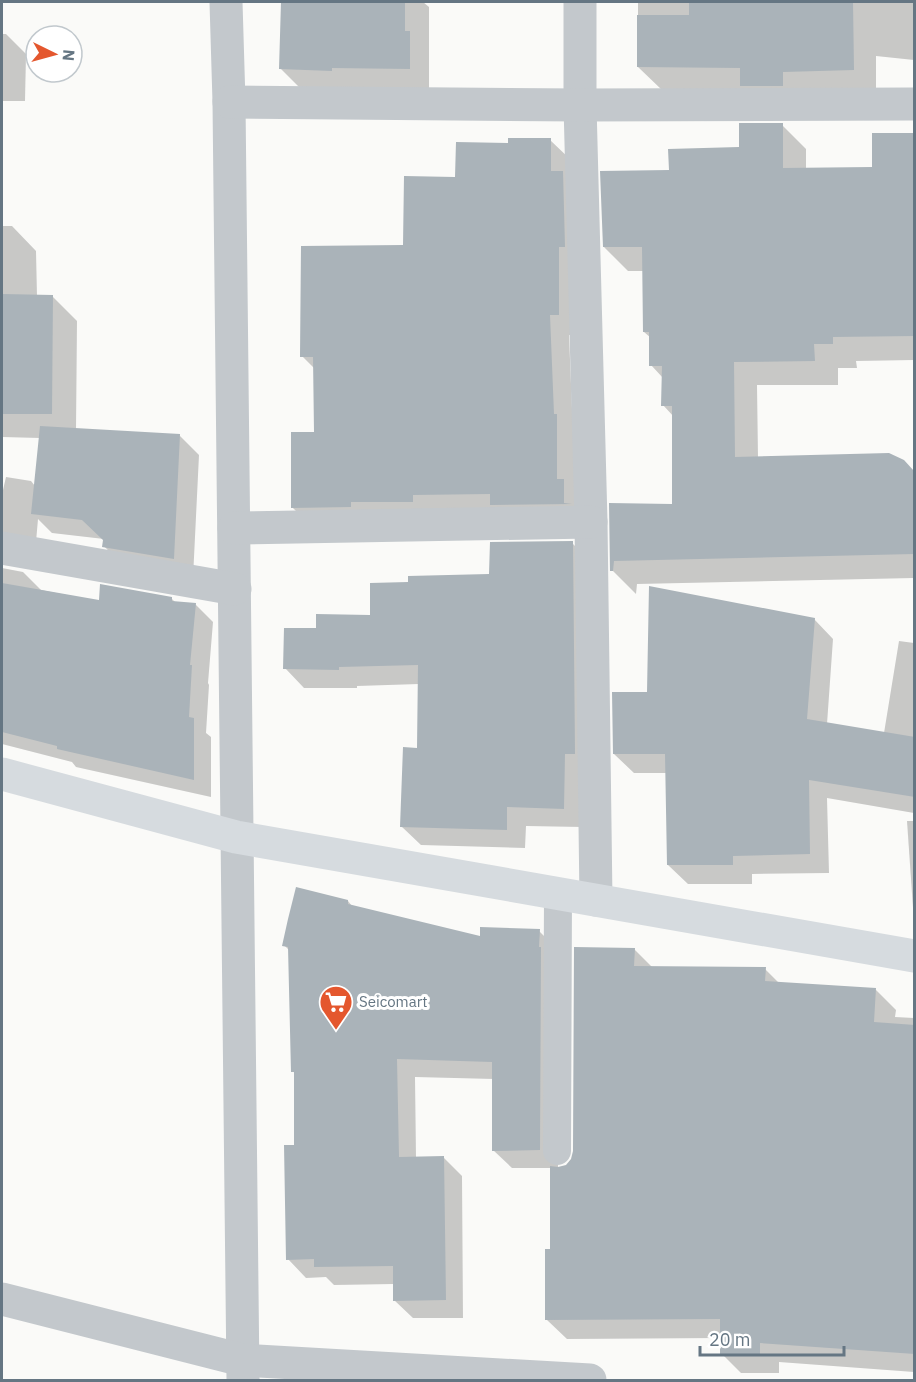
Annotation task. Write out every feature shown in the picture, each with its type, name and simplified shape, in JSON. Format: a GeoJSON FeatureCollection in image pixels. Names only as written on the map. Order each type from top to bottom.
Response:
{"type":"FeatureCollection","features":[{"type":"Feature","properties":{"kind":"street"},"geometry":{"type":"LineString","coordinates":[[226,2],[235,589],[242,1370]]}},
{"type":"Feature","properties":{"kind":"street"},"geometry":{"type":"LineString","coordinates":[[580,2],[580,105],[591,522],[596,900]]}},
{"type":"Feature","properties":{"kind":"street"},"geometry":{"type":"LineString","coordinates":[[229,102],[580,105],[915,104]]}},
{"type":"Feature","properties":{"kind":"street"},"geometry":{"type":"LineString","coordinates":[[234,528],[591,522]]}},
{"type":"Feature","properties":{"kind":"street"},"geometry":{"type":"LineString","coordinates":[[2,548],[235,589]]}},
{"type":"Feature","properties":{"kind":"street"},"geometry":{"type":"LineString","coordinates":[[2,774],[236,837],[915,956]]}},
{"type":"Feature","properties":{"kind":"street"},"geometry":{"type":"LineString","coordinates":[[2,1299],[242,1370],[590,1380]]}},
{"type":"Feature","properties":{"kind":"lane"},"geometry":{"type":"LineString","coordinates":[[557,1151],[558,894]]}},
{"type":"Feature","properties":{"kind":"building"},"geometry":{"type":"Polygon","coordinates":[[[281,2],[405,2],[405,31],[410,31],[410,69],[332,68],[332,71],[279,69],[281,2]]]}},
{"type":"Feature","properties":{"kind":"building"},"geometry":{"type":"Polygon","coordinates":[[[689,2],[853,2],[854,70],[783,72],[783,86],[740,86],[740,68],[637,67],[637,15],[689,15],[689,2]]]}},
{"type":"Feature","properties":{"kind":"building"},"geometry":{"type":"Polygon","coordinates":[[[739,123],[783,123],[783,168],[872,167],[872,133],[915,133],[915,336],[833,337],[833,344],[814,344],[815,361],[734,362],[735,457],[889,453],[904,460],[914,471],[914,554],[614,561],[613,571],[610,571],[609,503],[672,504],[672,406],[661,406],[662,366],[649,366],[649,332],[643,332],[642,247],[603,247],[600,171],[669,170],[668,149],[739,147],[739,123]]]}},
{"type":"Feature","properties":{"kind":"building"},"geometry":{"type":"Polygon","coordinates":[[[508,138],[551,138],[551,171],[563,171],[565,247],[559,247],[559,315],[550,315],[554,414],[557,414],[557,479],[564,479],[564,503],[572,504],[490,505],[490,494],[413,495],[413,502],[351,502],[351,507],[291,508],[291,432],[314,432],[313,357],[300,357],[301,246],[403,245],[404,176],[455,177],[456,142],[508,143],[508,138]]]}},
{"type":"Feature","properties":{"kind":"building"},"geometry":{"type":"Polygon","coordinates":[[[2,294],[53,295],[52,414],[2,414],[2,294]]]}},
{"type":"Feature","properties":{"kind":"building"},"geometry":{"type":"Polygon","coordinates":[[[40,426],[180,434],[174,559],[102,547],[103,540],[82,520],[31,514],[40,426]]]}},
{"type":"Feature","properties":{"kind":"building"},"geometry":{"type":"Polygon","coordinates":[[[573,541],[575,754],[565,754],[564,809],[507,807],[507,830],[400,827],[403,747],[417,748],[418,665],[339,667],[339,670],[283,669],[284,628],[316,628],[316,614],[370,615],[370,583],[408,582],[408,576],[489,574],[490,542],[573,541]]]}},
{"type":"Feature","properties":{"kind":"building"},"geometry":{"type":"Polygon","coordinates":[[[2,583],[99,600],[100,584],[172,597],[172,601],[196,603],[190,665],[192,665],[189,717],[194,718],[194,780],[57,749],[57,746],[2,732],[2,583]]]}},
{"type":"Feature","properties":{"kind":"building"},"geometry":{"type":"Polygon","coordinates":[[[649,586],[815,618],[807,719],[915,737],[915,797],[809,780],[810,854],[733,856],[733,865],[667,865],[665,754],[613,754],[612,692],[647,692],[649,586]]]}},
{"type":"Feature","properties":{"kind":"building"},"geometry":{"type":"Polygon","coordinates":[[[296,887],[348,900],[348,904],[480,936],[480,927],[540,929],[540,1150],[492,1151],[492,1062],[397,1059],[399,1157],[444,1156],[446,1300],[393,1301],[393,1266],[314,1267],[314,1259],[286,1260],[284,1145],[294,1145],[294,1072],[291,1072],[288,947],[282,946],[296,887]]]}},
{"type":"Feature","properties":{"kind":"building"},"geometry":{"type":"Polygon","coordinates":[[[574,947],[635,948],[634,966],[766,967],[765,981],[876,988],[874,1022],[915,1025],[915,1354],[760,1343],[760,1354],[720,1354],[720,1319],[545,1320],[545,1249],[550,1249],[550,1166],[566,1165],[573,1151],[574,947]]]}},
{"type":"Feature","properties":{"kind":"place","name":"Seicomart"},"geometry":{"type":"Point","coordinates":[336,1031]}}]}
